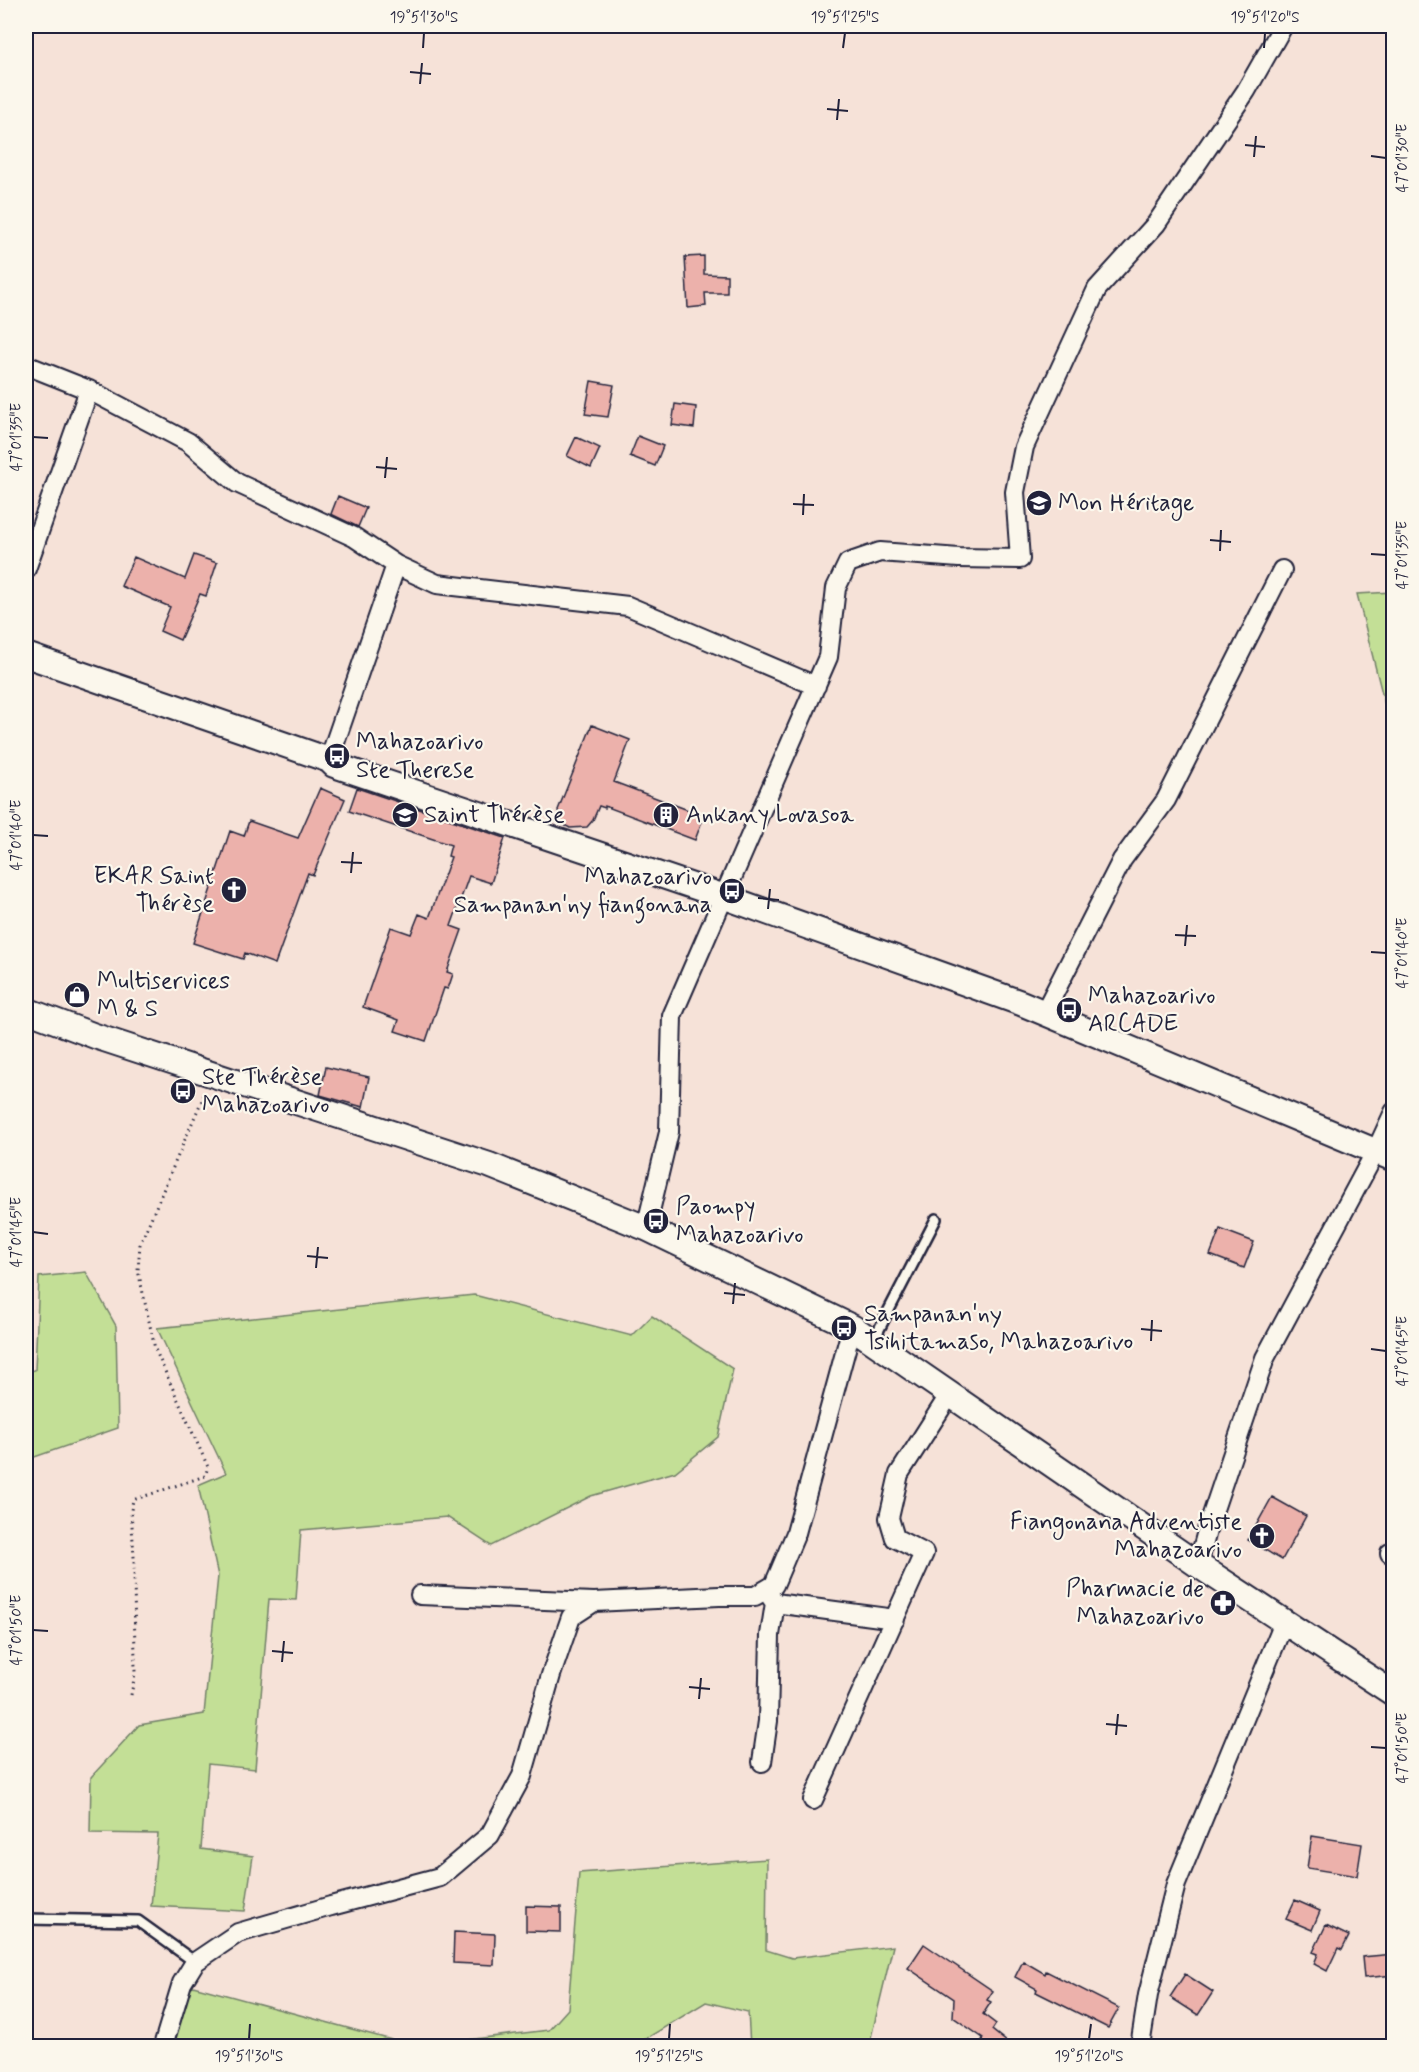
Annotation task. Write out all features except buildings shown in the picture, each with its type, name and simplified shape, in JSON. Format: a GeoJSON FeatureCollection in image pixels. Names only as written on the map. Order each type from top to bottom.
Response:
{"type":"FeatureCollection","features":[{"type":"Feature","properties":{"kind":"street"},"geometry":{"type":"LineString","coordinates":[[646,1228],[669,1132],[672,1016],[828,657],[836,588],[848,563],[880,552],[959,558],[1020,559],[1015,492],[1024,447],[1097,289],[1155,224],[1246,91],[1283,26]]}},
{"type":"Feature","properties":{"kind":"street"},"geometry":{"type":"LineString","coordinates":[[26,364],[89,390],[188,442],[237,483],[354,537],[396,565],[437,584],[628,606],[816,686]]}},
{"type":"Feature","properties":{"kind":"street"},"geometry":{"type":"LineString","coordinates":[[26,569],[89,390]]}},
{"type":"Feature","properties":{"kind":"street"},"geometry":{"type":"LineString","coordinates":[[329,760],[396,565]]}},
{"type":"Feature","properties":{"kind":"street"},"geometry":{"type":"LineString","coordinates":[[1044,1013],[1122,860],[1166,800],[1282,570]]}},
{"type":"Feature","properties":{"kind":"street"},"geometry":{"type":"LineString","coordinates":[[26,655],[329,760],[334,765],[723,896],[1044,1013],[1385,1155]]}},
{"type":"Feature","properties":{"kind":"street"},"geometry":{"type":"LineString","coordinates":[[26,1010],[213,1075],[489,1166],[646,1228],[852,1327],[1198,1565],[1394,1694]]}},
{"type":"Feature","properties":{"kind":"street"},"geometry":{"type":"LineString","coordinates":[[1198,1565],[1215,1504],[1265,1358],[1385,1155],[1394,1112]]}},
{"type":"Feature","properties":{"kind":"street"},"geometry":{"type":"LineString","coordinates":[[762,1762],[768,1721],[770,1596],[796,1533],[852,1327]]}},
{"type":"Feature","properties":{"kind":"street"},"geometry":{"type":"LineString","coordinates":[[813,1800],[924,1553],[895,1538],[890,1518],[899,1474],[950,1394]]}},
{"type":"Feature","properties":{"kind":"street"},"geometry":{"type":"LineString","coordinates":[[420,1595],[594,1602],[770,1596],[895,1619]]}},
{"type":"Feature","properties":{"kind":"street"},"geometry":{"type":"LineString","coordinates":[[164,2046],[182,1983],[195,1962],[238,1933],[440,1877],[490,1835],[522,1776],[551,1675],[571,1617],[594,1602]]}},
{"type":"Feature","properties":{"kind":"street"},"geometry":{"type":"LineString","coordinates":[[1140,2046],[1148,1995],[1176,1884],[1284,1622]]}},
{"type":"Feature","properties":{"kind":"lane"},"geometry":{"type":"LineString","coordinates":[[873,1342],[936,1219]]}},
{"type":"Feature","properties":{"kind":"lane"},"geometry":{"type":"LineString","coordinates":[[26,1919],[138,1922],[195,1962]]}},
{"type":"Feature","properties":{"kind":"path"},"geometry":{"type":"LineString","coordinates":[[130,1695],[135,1674],[134,1557],[131,1510],[133,1500],[205,1476],[208,1467],[155,1349],[138,1270],[140,1244],[213,1075]]}},
{"type":"Feature","properties":{"kind":"green space"},"geometry":{"type":"Polygon","coordinates":[[[1394,592],[1393,737],[1357,594],[1394,592]]]}},
{"type":"Feature","properties":{"kind":"green space"},"geometry":{"type":"Polygon","coordinates":[[[86,1272],[116,1326],[118,1428],[26,1460],[26,1372],[35,1370],[39,1277],[86,1272]]]}},
{"type":"Feature","properties":{"kind":"green space"},"geometry":{"type":"Polygon","coordinates":[[[474,1295],[632,1336],[652,1316],[733,1369],[718,1437],[675,1472],[591,1496],[491,1546],[447,1517],[301,1530],[296,1600],[269,1599],[255,1769],[208,1764],[201,1849],[253,1856],[245,1911],[151,1906],[158,1834],[90,1833],[91,1777],[139,1725],[204,1714],[218,1576],[198,1485],[226,1473],[157,1328],[474,1295]]]}},
{"type":"Feature","properties":{"kind":"green space"},"geometry":{"type":"Polygon","coordinates":[[[767,1859],[766,1950],[792,1958],[893,1946],[869,2046],[750,2046],[748,2012],[706,2002],[634,2046],[417,2046],[549,2030],[568,2009],[579,1873],[767,1859]]]}},
{"type":"Feature","properties":{"kind":"green space"},"geometry":{"type":"Polygon","coordinates":[[[182,1983],[414,2046],[164,2046],[182,1983]]]}},
{"type":"Feature","properties":{"kind":"place","name":"Mon Héritage"},"geometry":{"type":"Point","coordinates":[1039,503]}},
{"type":"Feature","properties":{"kind":"place","name":"Mahazoarivo Ste Therese"},"geometry":{"type":"Point","coordinates":[337,756]}},
{"type":"Feature","properties":{"kind":"place","name":"Saint Thérèse"},"geometry":{"type":"Point","coordinates":[405,815]}},
{"type":"Feature","properties":{"kind":"place","name":"Ankany Lovasoa"},"geometry":{"type":"Point","coordinates":[666,815]}},
{"type":"Feature","properties":{"kind":"place","name":"EKAR Saint Thérèse"},"geometry":{"type":"Point","coordinates":[234,890]}},
{"type":"Feature","properties":{"kind":"place","name":"Mahazoarivo Sampanan'ny fiangonana"},"geometry":{"type":"Point","coordinates":[732,891]}},
{"type":"Feature","properties":{"kind":"place","name":"Multiservices M & S"},"geometry":{"type":"Point","coordinates":[77,995]}},
{"type":"Feature","properties":{"kind":"place","name":"Mahazoarivo ARCADE"},"geometry":{"type":"Point","coordinates":[1069,1010]}},
{"type":"Feature","properties":{"kind":"place","name":"Ste Thérèse Mahazoarivo"},"geometry":{"type":"Point","coordinates":[183,1091]}},
{"type":"Feature","properties":{"kind":"place","name":"Paompy Mahazoarivo"},"geometry":{"type":"Point","coordinates":[656,1221]}},
{"type":"Feature","properties":{"kind":"place","name":"Sampanan'ny Tsihitamaso, Mahazoarivo"},"geometry":{"type":"Point","coordinates":[844,1328]}},
{"type":"Feature","properties":{"kind":"place","name":"Fiangonana Adventiste Mahazoarivo"},"geometry":{"type":"Point","coordinates":[1262,1536]}},
{"type":"Feature","properties":{"kind":"place","name":"Pharmacie de Mahazoarivo"},"geometry":{"type":"Point","coordinates":[1223,1603]}}]}
